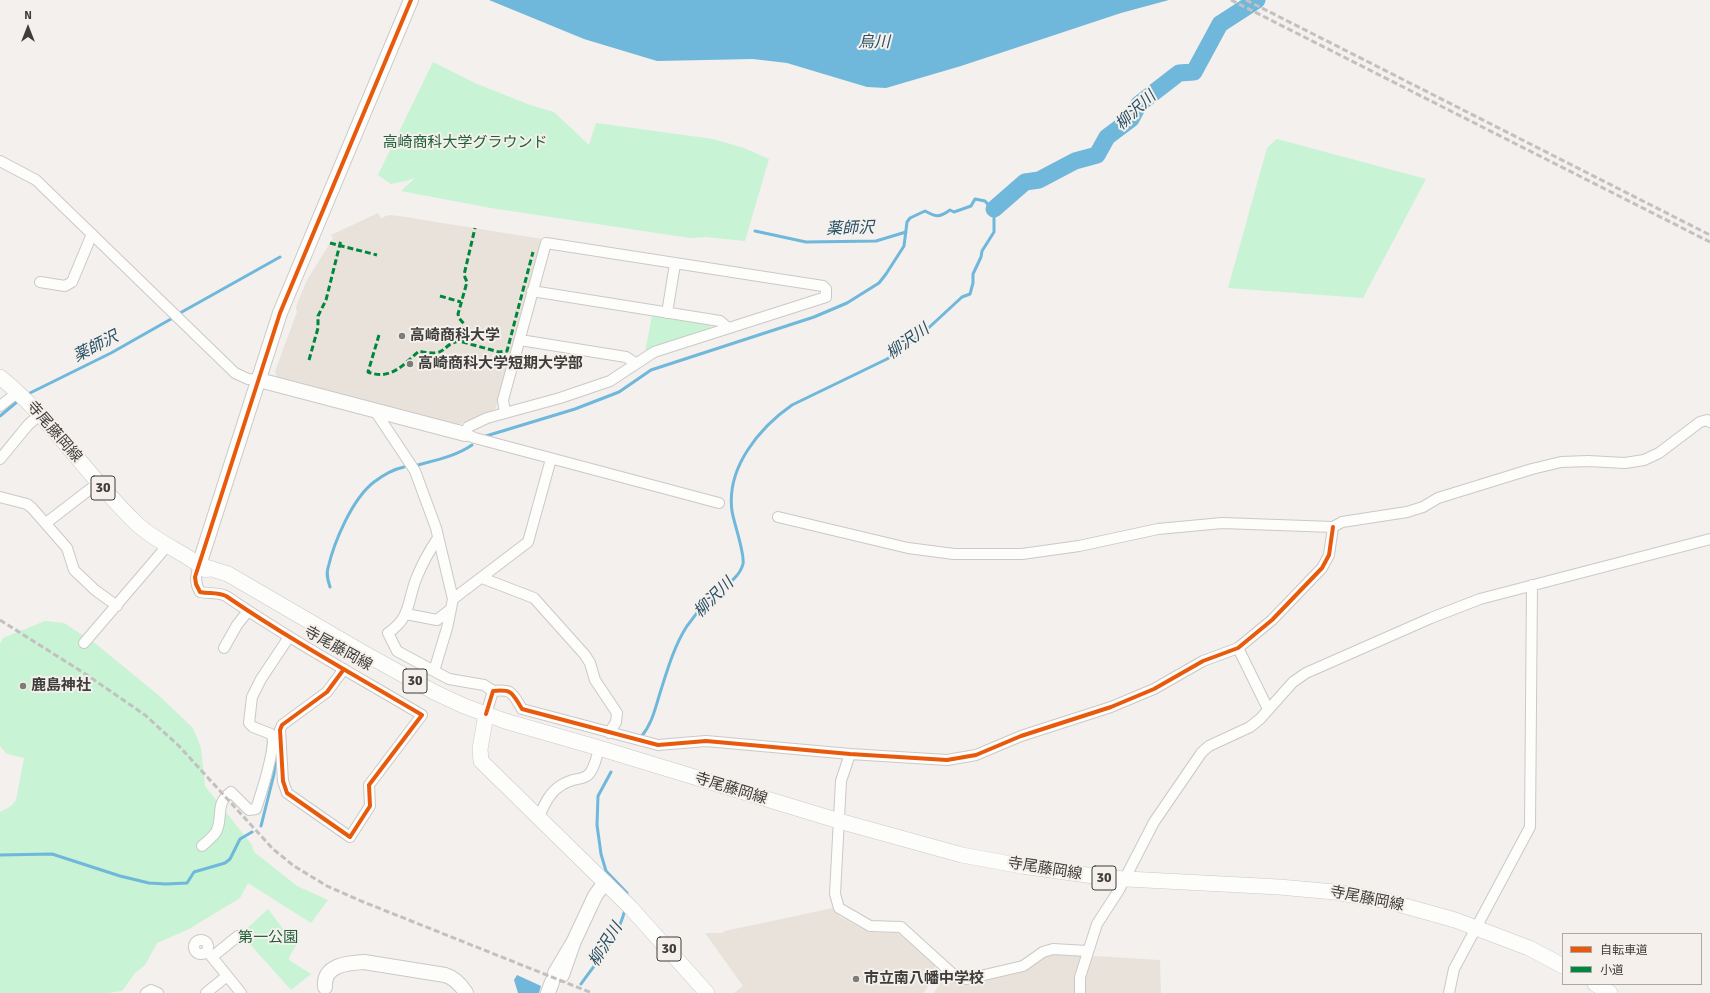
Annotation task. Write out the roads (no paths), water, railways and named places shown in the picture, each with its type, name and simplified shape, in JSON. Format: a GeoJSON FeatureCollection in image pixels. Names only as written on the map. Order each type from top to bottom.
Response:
{"type":"FeatureCollection","features":[{"type":"Feature","properties":{"kind":"main road","name":"寺尾藤岡線"},"geometry":{"type":"LineString","coordinates":[[0,377],[18,392],[40,414],[98,483],[136,524],[167,546],[199,565],[228,574],[434,692],[485,718],[597,756],[647,763]]}},
{"type":"Feature","properties":{"kind":"main road","name":"寺尾藤岡線"},"geometry":{"type":"LineString","coordinates":[[485,718],[647,763],[839,821],[962,855],[1022,866],[1124,880],[1279,887],[1335,892],[1387,901],[1455,920],[1529,948],[1562,965]]}},
{"type":"Feature","properties":{"kind":"main road","name":"30"},"geometry":{"type":"LineString","coordinates":[[485,718],[480,749],[481,760],[626,902],[707,993]]}},
{"type":"Feature","properties":{"kind":"main road"},"geometry":{"type":"LineString","coordinates":[[1597,985],[1610,993]]}},
{"type":"Feature","properties":{"kind":"street"},"geometry":{"type":"LineString","coordinates":[[289,637],[261,679],[252,697],[249,722],[253,727],[273,736],[276,742],[282,781],[287,793],[350,837],[370,806],[369,785],[422,715],[289,637],[218,593],[206,594],[200,592],[196,584],[195,577],[280,312],[411,0]]}},
{"type":"Feature","properties":{"kind":"street"},"geometry":{"type":"LineString","coordinates":[[0,161],[36,180],[235,373],[243,378],[259,380],[465,434],[719,503]]}},
{"type":"Feature","properties":{"kind":"street"},"geometry":{"type":"LineString","coordinates":[[40,282],[65,286],[72,282],[92,234]]}},
{"type":"Feature","properties":{"kind":"street"},"geometry":{"type":"LineString","coordinates":[[465,434],[466,430],[472,425],[505,413],[560,398],[610,381],[635,363],[654,352],[826,297],[826,289],[823,286],[546,243],[503,400],[505,413]]}},
{"type":"Feature","properties":{"kind":"street"},"geometry":{"type":"LineString","coordinates":[[667,312],[675,264]]}},
{"type":"Feature","properties":{"kind":"street"},"geometry":{"type":"LineString","coordinates":[[532,291],[720,321],[728,328]]}},
{"type":"Feature","properties":{"kind":"street"},"geometry":{"type":"LineString","coordinates":[[520,340],[626,357],[635,363]]}},
{"type":"Feature","properties":{"kind":"street"},"geometry":{"type":"LineString","coordinates":[[0,406],[18,392]]}},
{"type":"Feature","properties":{"kind":"street"},"geometry":{"type":"LineString","coordinates":[[375,411],[415,471],[438,538],[453,599],[447,628],[434,671]]}},
{"type":"Feature","properties":{"kind":"street"},"geometry":{"type":"LineString","coordinates":[[0,459],[28,425],[40,414]]}},
{"type":"Feature","properties":{"kind":"street"},"geometry":{"type":"LineString","coordinates":[[778,518],[908,548],[954,554],[1022,554],[1079,546],[1158,529],[1222,523],[1333,527],[1342,522],[1407,512],[1423,507],[1438,498],[1532,468],[1554,463],[1588,460],[1625,463],[1644,460],[1659,453],[1700,422],[1707,420],[1710,422]]}},
{"type":"Feature","properties":{"kind":"street"},"geometry":{"type":"LineString","coordinates":[[453,599],[528,542],[550,458]]}},
{"type":"Feature","properties":{"kind":"street"},"geometry":{"type":"LineString","coordinates":[[46,523],[98,483]]}},
{"type":"Feature","properties":{"kind":"street"},"geometry":{"type":"LineString","coordinates":[[0,497],[27,504],[46,523],[67,548],[74,570],[95,590],[117,606]]}},
{"type":"Feature","properties":{"kind":"street"},"geometry":{"type":"LineString","coordinates":[[438,538],[428,552],[416,580],[406,614],[400,625],[388,633],[397,651],[449,679],[484,685],[493,691],[509,691],[515,694],[522,708],[609,733],[658,745],[706,741],[850,754],[947,760],[976,755],[1021,736],[1112,707],[1154,689],[1203,661],[1238,648],[1272,620],[1322,568],[1329,555],[1333,527]]}},
{"type":"Feature","properties":{"kind":"street"},"geometry":{"type":"LineString","coordinates":[[1080,993],[1080,977],[1097,924],[1124,880],[1154,822],[1202,752],[1208,746],[1250,728],[1293,682],[1306,672],[1431,618],[1480,599],[1710,539]]}},
{"type":"Feature","properties":{"kind":"street"},"geometry":{"type":"LineString","coordinates":[[84,643],[167,546]]}},
{"type":"Feature","properties":{"kind":"street"},"geometry":{"type":"LineString","coordinates":[[482,578],[534,598],[586,655],[595,680],[617,713],[616,722],[609,733]]}},
{"type":"Feature","properties":{"kind":"street"},"geometry":{"type":"LineString","coordinates":[[1449,993],[1454,969],[1530,827],[1532,585]]}},
{"type":"Feature","properties":{"kind":"street"},"geometry":{"type":"LineString","coordinates":[[406,614],[437,620],[451,609]]}},
{"type":"Feature","properties":{"kind":"street"},"geometry":{"type":"LineString","coordinates":[[224,648],[237,625],[248,611]]}},
{"type":"Feature","properties":{"kind":"street"},"geometry":{"type":"LineString","coordinates":[[1238,648],[1268,709]]}},
{"type":"Feature","properties":{"kind":"street"},"geometry":{"type":"LineString","coordinates":[[202,846],[216,833],[220,804],[231,792],[249,810],[256,809],[268,765],[282,725],[328,692],[344,669]]}},
{"type":"Feature","properties":{"kind":"street"},"geometry":{"type":"LineString","coordinates":[[485,718],[493,691]]}},
{"type":"Feature","properties":{"kind":"street"},"geometry":{"type":"LineString","coordinates":[[850,754],[841,781],[835,894],[839,908],[870,926],[901,928],[956,978],[967,979],[1023,966],[1043,952],[1053,949],[1088,951]]}},
{"type":"Feature","properties":{"kind":"street"},"geometry":{"type":"LineString","coordinates":[[539,816],[551,794],[560,786],[588,776],[593,770],[597,756]]}},
{"type":"Feature","properties":{"kind":"street"},"geometry":{"type":"LineString","coordinates":[[555,983],[596,896],[605,882]]}},
{"type":"Feature","properties":{"kind":"street"},"geometry":{"type":"LineString","coordinates":[[238,936],[210,954],[241,993]]}},
{"type":"Feature","properties":{"kind":"street"},"geometry":{"type":"LineString","coordinates":[[326,990],[324,979],[327,972],[354,962],[364,962],[445,975],[451,977],[466,993]]}},
{"type":"Feature","properties":{"kind":"street"},"geometry":{"type":"LineString","coordinates":[[206,993],[227,976]]}},
{"type":"Feature","properties":{"kind":"street"},"geometry":{"type":"LineString","coordinates":[[146,993],[151,990],[158,993]]}},
{"type":"Feature","properties":{"kind":"water","name":"烏川"},"geometry":{"type":"Polygon","coordinates":[[[489,0],[1169,0],[1121,13],[961,66],[886,88],[867,87],[787,63],[753,59],[657,61],[584,39],[489,0]]]}},
{"type":"Feature","properties":{"kind":"water"},"geometry":{"type":"Polygon","coordinates":[[[517,975],[541,986],[539,993],[518,993],[514,980],[517,975]]]}},
{"type":"Feature","properties":{"kind":"waterway","name":"柳沢川"},"geometry":{"type":"LineString","coordinates":[[994,209],[1025,182],[1039,180],[1075,161],[1097,155],[1107,137],[1131,119],[1139,104],[1179,73],[1194,72],[1220,24],[1257,0]]}},
{"type":"Feature","properties":{"kind":"waterway","name":"柳沢川"},"geometry":{"type":"LineString","coordinates":[[486,436],[575,409],[619,392],[651,370],[814,317],[847,303],[879,283],[904,246],[907,222],[910,218],[925,211],[938,216],[950,210],[954,212],[971,206],[975,199],[985,201],[992,209],[994,209],[994,232],[982,251],[981,257],[973,274],[973,283],[970,294],[962,297],[922,334],[887,359],[792,405],[768,425],[747,450],[734,480],[732,495],[732,511],[743,559],[741,570],[733,580],[712,596],[702,606],[682,634],[671,659],[653,716],[641,737]]}},
{"type":"Feature","properties":{"kind":"waterway","name":"薬師沢"},"geometry":{"type":"LineString","coordinates":[[755,231],[806,242],[876,241],[906,232]]}},
{"type":"Feature","properties":{"kind":"waterway","name":"薬師沢"},"geometry":{"type":"LineString","coordinates":[[180,313],[280,257]]}},
{"type":"Feature","properties":{"kind":"waterway","name":"薬師沢"},"geometry":{"type":"LineString","coordinates":[[30,393],[111,353],[171,319]]}},
{"type":"Feature","properties":{"kind":"waterway","name":"薬師沢"},"geometry":{"type":"LineString","coordinates":[[0,416],[18,401]]}},
{"type":"Feature","properties":{"kind":"waterway"},"geometry":{"type":"LineString","coordinates":[[418,465],[453,455],[472,445]]}},
{"type":"Feature","properties":{"kind":"waterway"},"geometry":{"type":"LineString","coordinates":[[330,587],[327,573],[328,568],[339,534],[351,510],[358,499],[374,482],[388,473],[404,467]]}},
{"type":"Feature","properties":{"kind":"waterway"},"geometry":{"type":"LineString","coordinates":[[261,826],[274,774],[276,752]]}},
{"type":"Feature","properties":{"kind":"waterway","name":"柳沢川"},"geometry":{"type":"LineString","coordinates":[[611,772],[598,796],[597,825],[601,854],[606,871],[627,893],[627,897]]}},
{"type":"Feature","properties":{"kind":"waterway"},"geometry":{"type":"LineString","coordinates":[[0,855],[52,854],[120,876],[149,883],[187,883],[194,872],[225,863],[230,859],[240,839],[252,832]]}},
{"type":"Feature","properties":{"kind":"waterway","name":"柳沢川"},"geometry":{"type":"LineString","coordinates":[[581,984],[613,939],[625,909]]}},
{"type":"Feature","properties":{"kind":"railway"},"geometry":{"type":"LineString","coordinates":[[1231,0],[1710,242]]}},
{"type":"Feature","properties":{"kind":"railway"},"geometry":{"type":"LineString","coordinates":[[1246,0],[1710,235]]}},
{"type":"Feature","properties":{"kind":"railway"},"geometry":{"type":"LineString","coordinates":[[0,620],[87,675],[145,715],[179,746],[273,849],[294,866],[327,886],[361,901],[592,993]]}},
{"type":"Feature","properties":{"kind":"place","name":"高崎商科大学"},"geometry":{"type":"Point","coordinates":[402,336]}},
{"type":"Feature","properties":{"kind":"place","name":"高崎商科大学短期大学部"},"geometry":{"type":"Point","coordinates":[410,364]}},
{"type":"Feature","properties":{"kind":"place","name":"鹿島神社"},"geometry":{"type":"Point","coordinates":[23,686]}},
{"type":"Feature","properties":{"kind":"place","name":"市立南八幡中学校"},"geometry":{"type":"Point","coordinates":[856,979]}},
{"type":"Feature","properties":{"kind":"park label","name":"高崎商科大学グラウンド"},"geometry":{"type":"Point","coordinates":[465,143]}},
{"type":"Feature","properties":{"kind":"park label","name":"第一公園"},"geometry":{"type":"Point","coordinates":[268,938]}}]}
